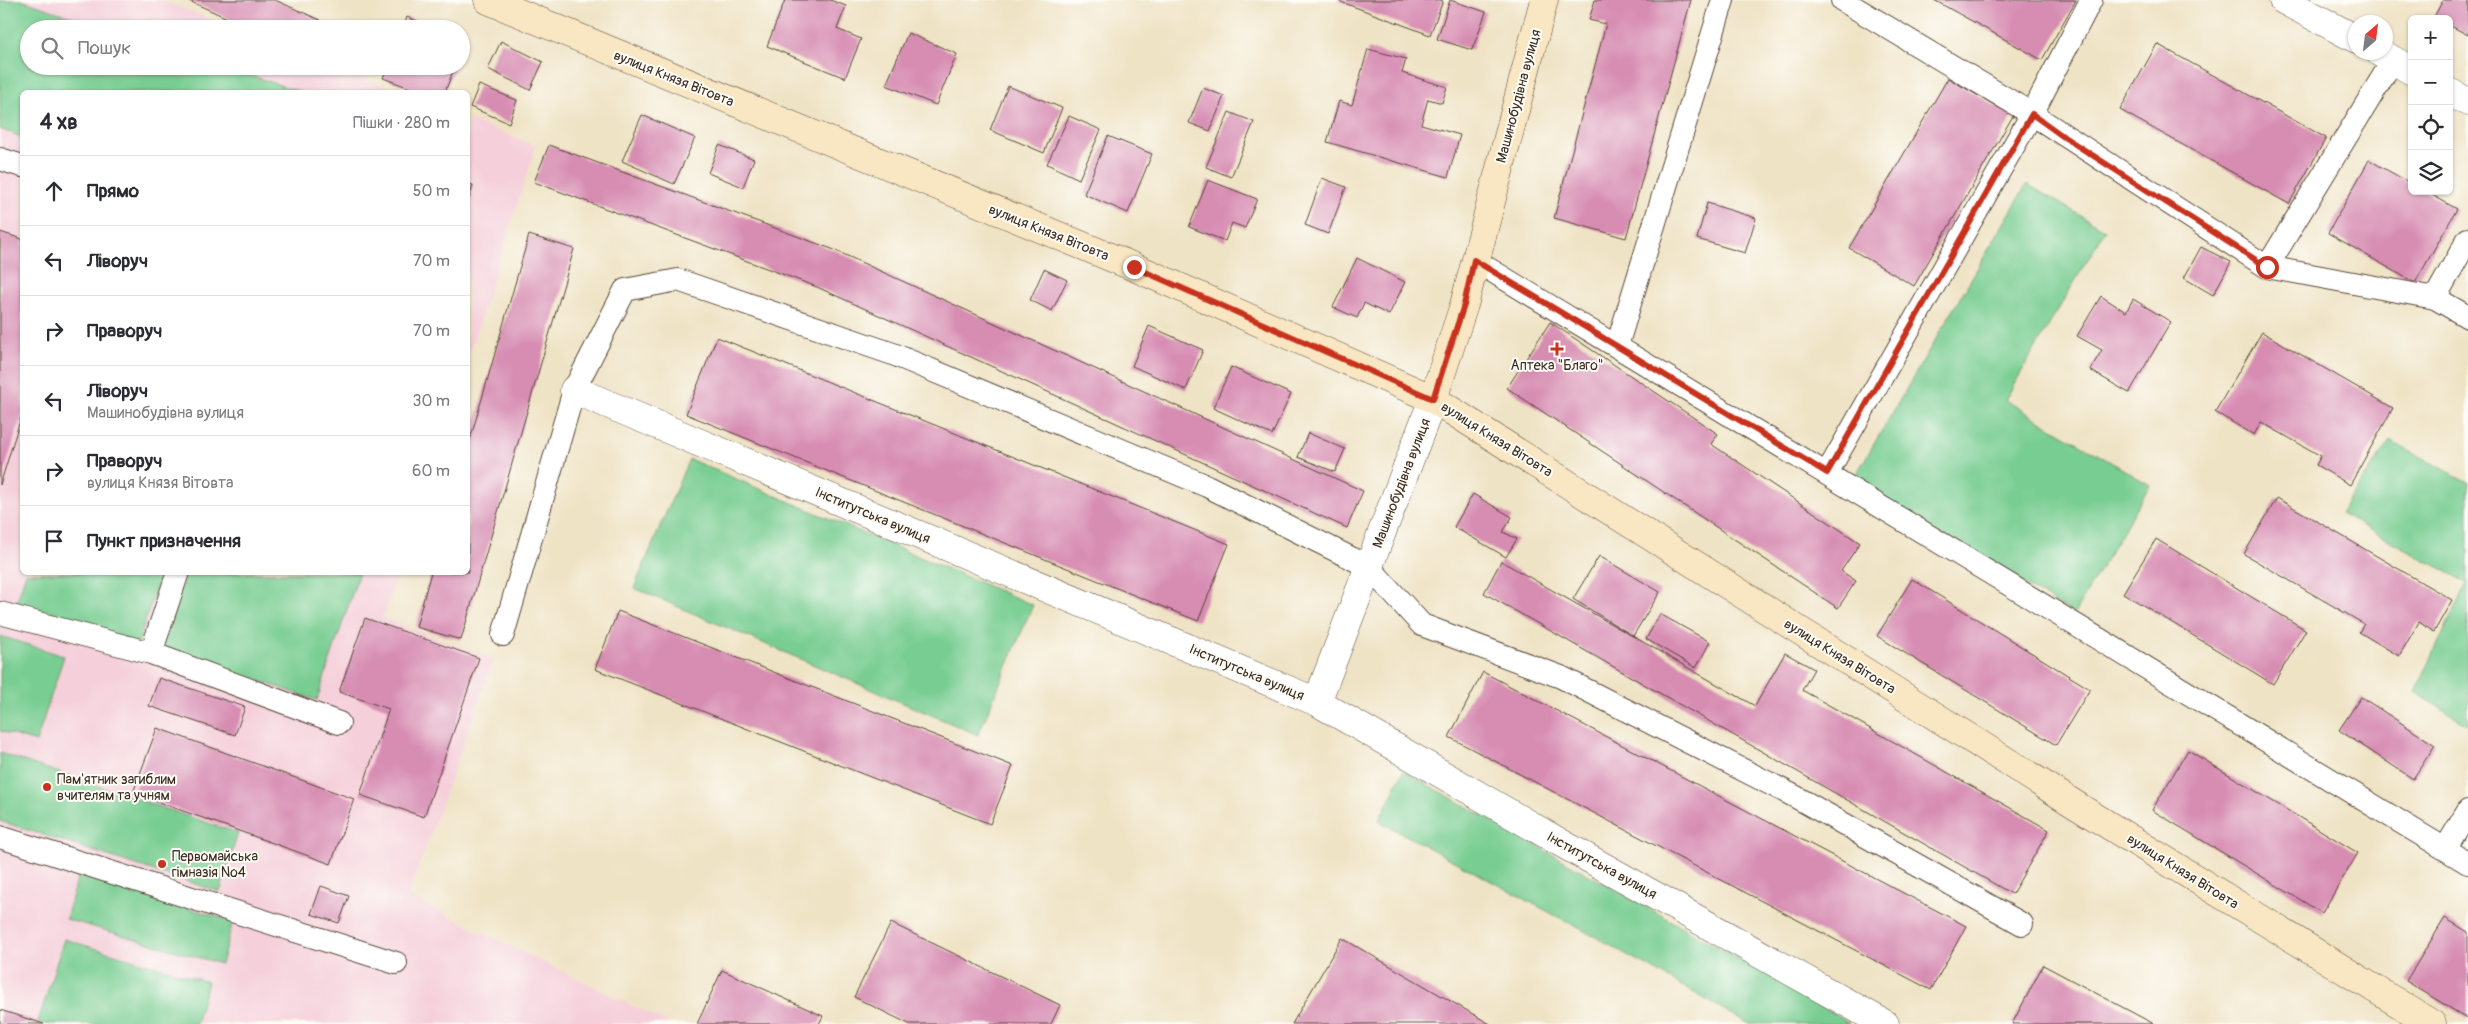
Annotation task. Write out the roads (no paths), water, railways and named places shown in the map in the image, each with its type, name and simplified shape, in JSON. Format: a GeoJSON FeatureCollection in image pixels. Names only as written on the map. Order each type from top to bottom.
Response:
{"type":"FeatureCollection","features":[{"type":"Feature","properties":{"kind":"street","name":"вулиця Князя Вітовта"},"geometry":{"type":"LineString","coordinates":[[488,0],[1125,264],[1433,399],[2087,812],[2432,1024]]}},
{"type":"Feature","properties":{"kind":"street","name":"Машинобудівна вулиця"},"geometry":{"type":"LineString","coordinates":[[1317,702],[1433,399],[1464,305],[1474,260],[1544,0]]}},
{"type":"Feature","properties":{"kind":"street"},"geometry":{"type":"LineString","coordinates":[[2284,0],[2348,36]]}},
{"type":"Feature","properties":{"kind":"street"},"geometry":{"type":"LineString","coordinates":[[2453,94],[2468,102]]}},
{"type":"Feature","properties":{"kind":"street","name":"Інститутська вулиця"},"geometry":{"type":"LineString","coordinates":[[574,390],[1317,702],[1553,838],[1885,1024]]}},
{"type":"Feature","properties":{"kind":"lane"},"geometry":{"type":"LineString","coordinates":[[1617,346],[1723,0]]}},
{"type":"Feature","properties":{"kind":"lane"},"geometry":{"type":"LineString","coordinates":[[1842,0],[2032,114],[2064,137],[2267,267],[2435,298],[2468,317]]}},
{"type":"Feature","properties":{"kind":"lane"},"geometry":{"type":"LineString","coordinates":[[1827,473],[2032,114],[2091,0]]}},
{"type":"Feature","properties":{"kind":"lane"},"geometry":{"type":"LineString","coordinates":[[2267,267],[2395,61]]}},
{"type":"Feature","properties":{"kind":"lane"},"geometry":{"type":"LineString","coordinates":[[0,159],[20,165]]}},
{"type":"Feature","properties":{"kind":"lane"},"geometry":{"type":"LineString","coordinates":[[2435,298],[2468,239]]}},
{"type":"Feature","properties":{"kind":"lane"},"geometry":{"type":"LineString","coordinates":[[1474,260],[2468,863]]}},
{"type":"Feature","properties":{"kind":"lane"},"geometry":{"type":"LineString","coordinates":[[503,635],[574,390],[625,290],[678,280],[893,354],[1207,486],[1369,567],[1422,625],[1561,677],[1796,797],[2022,924]]}},
{"type":"Feature","properties":{"kind":"lane"},"geometry":{"type":"LineString","coordinates":[[151,653],[177,575]]}},
{"type":"Feature","properties":{"kind":"lane"},"geometry":{"type":"LineString","coordinates":[[0,613],[151,653],[338,723]]}},
{"type":"Feature","properties":{"kind":"lane"},"geometry":{"type":"LineString","coordinates":[[2445,848],[2468,811]]}},
{"type":"Feature","properties":{"kind":"lane"},"geometry":{"type":"LineString","coordinates":[[0,838],[396,963]]}},
{"type":"Feature","properties":{"kind":"place","name":"Аптека \"Благо\""},"geometry":{"type":"Point","coordinates":[1557,349]}},
{"type":"Feature","properties":{"kind":"place","name":"Пам'ятник загиблим вчителям та учням"},"geometry":{"type":"Point","coordinates":[47,787]}},
{"type":"Feature","properties":{"kind":"place","name":"Первомайська гімназія №4"},"geometry":{"type":"Point","coordinates":[162,864]}}]}
